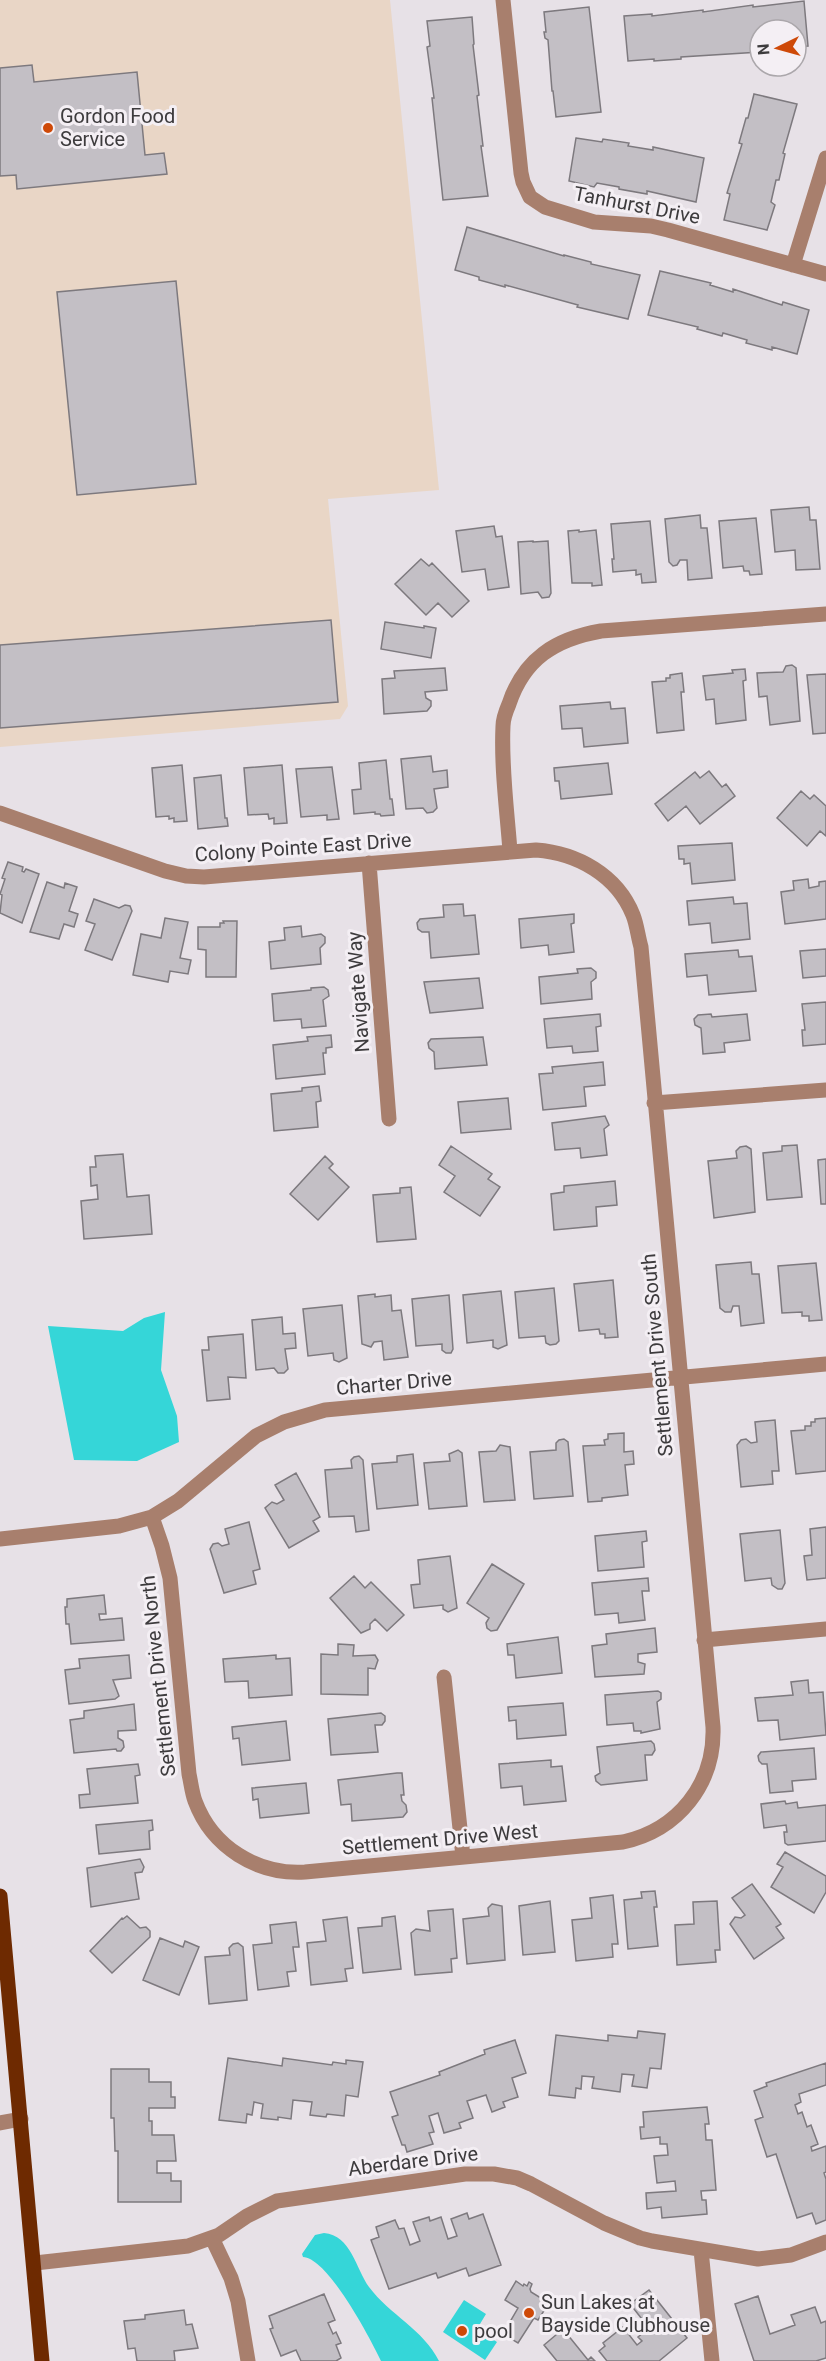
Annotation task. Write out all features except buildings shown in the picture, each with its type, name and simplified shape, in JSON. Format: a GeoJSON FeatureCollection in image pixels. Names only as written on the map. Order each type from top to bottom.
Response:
{"type":"FeatureCollection","features":[{"type":"Feature","properties":{"kind":"main road"},"geometry":{"type":"LineString","coordinates":[[0,1896],[42,2361]]}},
{"type":"Feature","properties":{"kind":"street","name":"Tanhurst Drive"},"geometry":{"type":"LineString","coordinates":[[503,0],[521,173],[530,197],[545,207],[594,222],[659,228],[826,274]]}},
{"type":"Feature","properties":{"kind":"street"},"geometry":{"type":"LineString","coordinates":[[793,265],[826,158]]}},
{"type":"Feature","properties":{"kind":"street"},"geometry":{"type":"LineString","coordinates":[[510,851],[502,745],[504,718],[519,678],[549,649],[577,636],[601,631],[826,614]]}},
{"type":"Feature","properties":{"kind":"street","name":"Colony Pointe East Drive"},"geometry":{"type":"LineString","coordinates":[[0,813],[165,872],[186,876],[204,877],[536,850],[568,855],[598,871],[615,890]]}},
{"type":"Feature","properties":{"kind":"street","name":"Navigate Way"},"geometry":{"type":"LineString","coordinates":[[369,863],[389,1119]]}},
{"type":"Feature","properties":{"kind":"street","name":"Settlement Drive South"},"geometry":{"type":"LineString","coordinates":[[615,890],[633,915],[641,947],[713,1727],[711,1754],[705,1779],[680,1814]]}},
{"type":"Feature","properties":{"kind":"street"},"geometry":{"type":"LineString","coordinates":[[654,1103],[826,1090]]}},
{"type":"Feature","properties":{"kind":"street","name":"Charter Drive"},"geometry":{"type":"LineString","coordinates":[[0,1539],[119,1526],[152,1517],[178,1501],[256,1436],[284,1422],[305,1415],[347,1408],[826,1364]]}},
{"type":"Feature","properties":{"kind":"street","name":"Settlement Drive North"},"geometry":{"type":"LineString","coordinates":[[152,1517],[170,1578],[189,1774],[194,1800],[210,1829]]}},
{"type":"Feature","properties":{"kind":"street"},"geometry":{"type":"LineString","coordinates":[[704,1640],[826,1629]]}},
{"type":"Feature","properties":{"kind":"street"},"geometry":{"type":"LineString","coordinates":[[444,1677],[463,1857]]}},
{"type":"Feature","properties":{"kind":"street","name":"Settlement Drive West"},"geometry":{"type":"LineString","coordinates":[[210,1829],[224,1844],[244,1859],[262,1867],[288,1872],[623,1842],[653,1833],[680,1814]]}},
{"type":"Feature","properties":{"kind":"street"},"geometry":{"type":"LineString","coordinates":[[0,2123],[21,2119]]}},
{"type":"Feature","properties":{"kind":"street","name":"Aberdare Drive"},"geometry":{"type":"LineString","coordinates":[[34,2263],[178,2248],[212,2238],[262,2207],[277,2201],[480,2173],[503,2175],[531,2184],[604,2223],[639,2238],[743,2258],[791,2255],[826,2242]]}},
{"type":"Feature","properties":{"kind":"street"},"geometry":{"type":"LineString","coordinates":[[212,2238],[231,2278],[238,2301],[248,2361]]}},
{"type":"Feature","properties":{"kind":"street"},"geometry":{"type":"LineString","coordinates":[[701,2250],[711,2361]]}},
{"type":"Feature","properties":{"kind":"shaded area"},"geometry":{"type":"Polygon","coordinates":[[[0,0],[390,0],[439,490],[328,499],[348,706],[340,719],[0,747],[0,0]]]}},
{"type":"Feature","properties":{"kind":"water"},"geometry":{"type":"Polygon","coordinates":[[[165,1312],[161,1370],[177,1416],[179,1442],[137,1461],[74,1460],[48,1326],[123,1331],[144,1318],[165,1312]]]}},
{"type":"Feature","properties":{"kind":"water"},"geometry":{"type":"Polygon","coordinates":[[[324,2233],[333,2235],[347,2246],[364,2280],[377,2297],[424,2340],[439,2361],[381,2361],[368,2335],[336,2284],[313,2261],[303,2257],[302,2254],[315,2235],[324,2233]]]}},
{"type":"Feature","properties":{"kind":"water","name":"pool"},"geometry":{"type":"Polygon","coordinates":[[[464,2300],[486,2314],[477,2329],[497,2342],[485,2360],[443,2332],[464,2300]]]}},
{"type":"Feature","properties":{"kind":"place","name":"Gordon Food Service"},"geometry":{"type":"Point","coordinates":[48,128]}},
{"type":"Feature","properties":{"kind":"place","name":"Sun Lakes at Bayside Clubhouse"},"geometry":{"type":"Point","coordinates":[529,2313]}},
{"type":"Feature","properties":{"kind":"place","name":"pool"},"geometry":{"type":"Point","coordinates":[462,2331]}}]}
